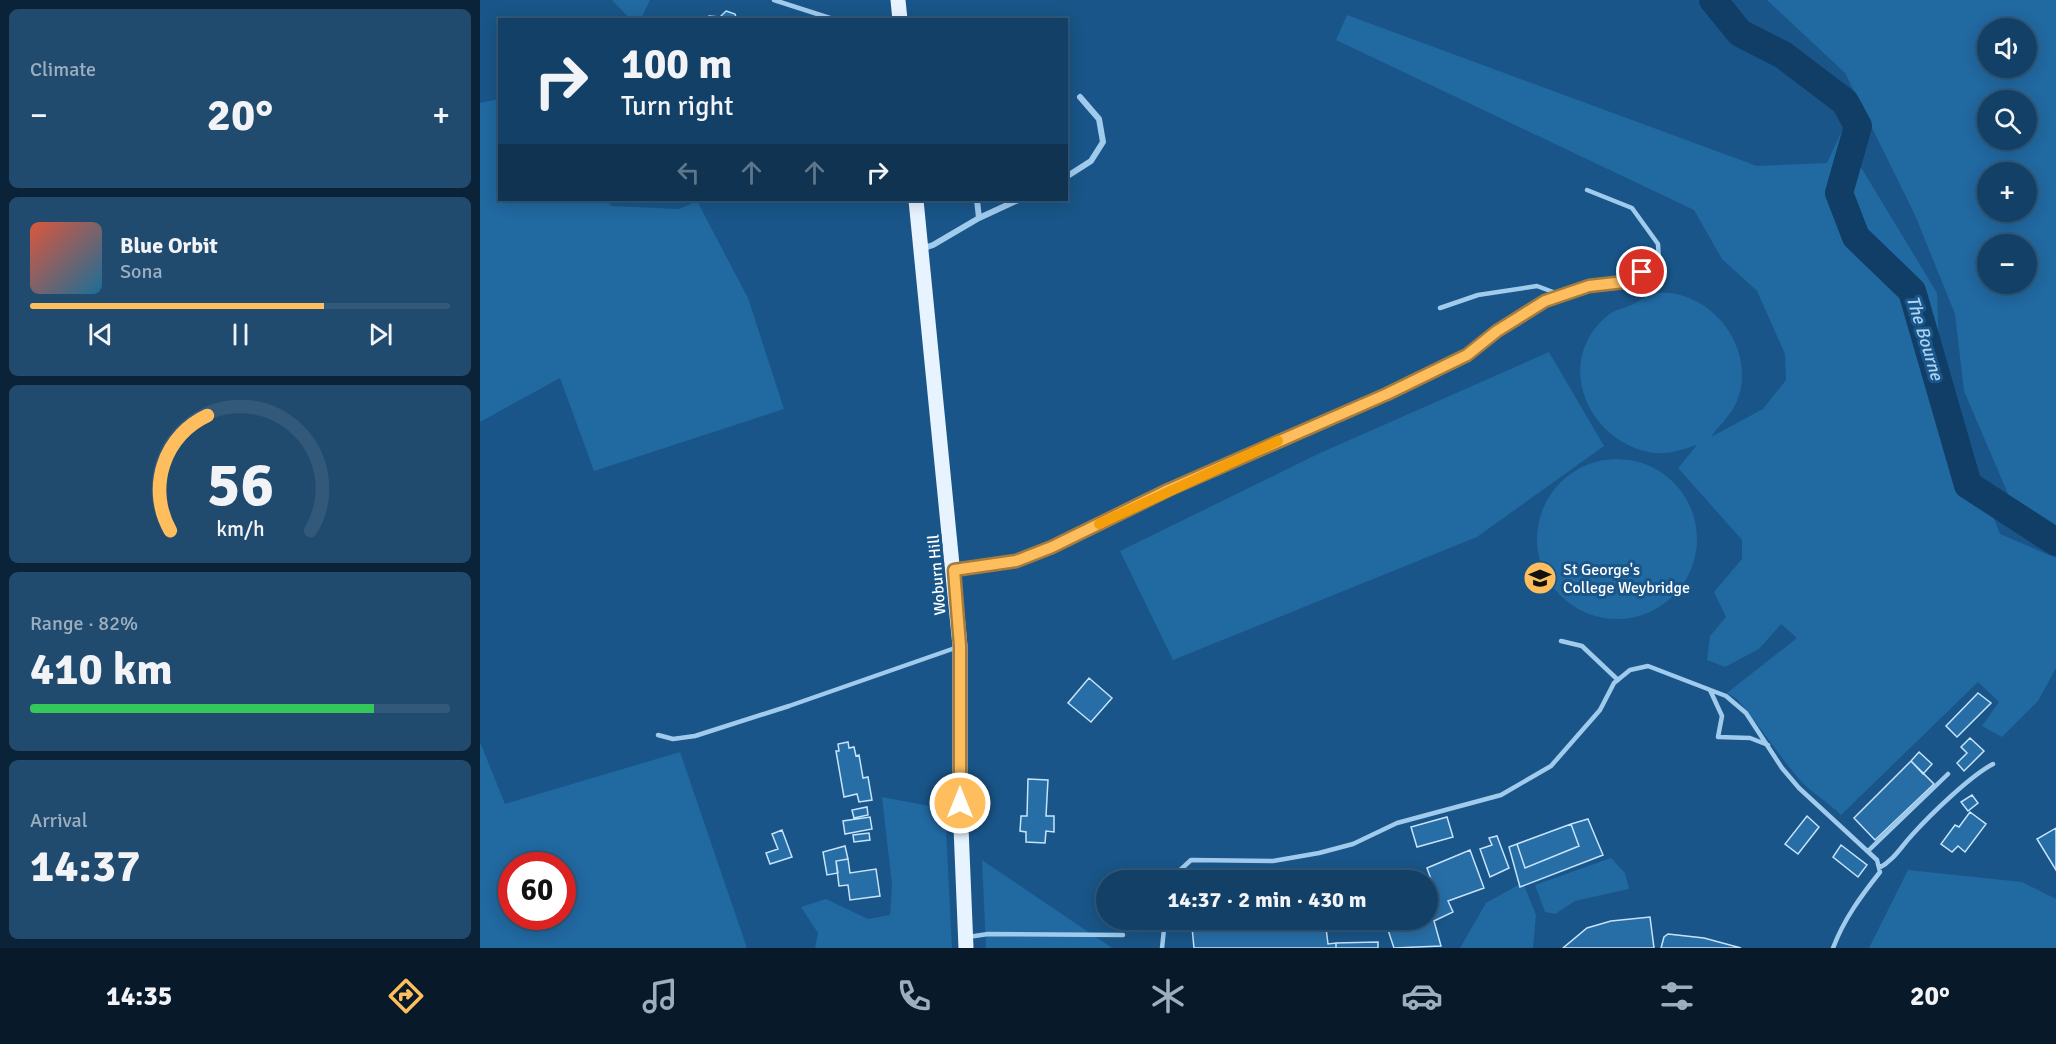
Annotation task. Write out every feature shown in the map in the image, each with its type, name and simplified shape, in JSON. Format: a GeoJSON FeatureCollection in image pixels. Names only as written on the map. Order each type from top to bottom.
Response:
{"type":"FeatureCollection","features":[{"type":"Feature","properties":{"kind":"main road"},"geometry":{"type":"LineString","coordinates":[[898,0],[900,18]]}},
{"type":"Feature","properties":{"kind":"main road","name":"Woburn Hill"},"geometry":{"type":"LineString","coordinates":[[916,201],[960,646],[960,813],[965,943]]}},
{"type":"Feature","properties":{"kind":"street"},"geometry":{"type":"LineString","coordinates":[[1068,176],[1091,161],[1103,142],[1099,118],[1080,97]]}},
{"type":"Feature","properties":{"kind":"street"},"geometry":{"type":"LineString","coordinates":[[976,201],[979,218]]}},
{"type":"Feature","properties":{"kind":"street"},"geometry":{"type":"LineString","coordinates":[[921,249],[933,245],[979,218],[1016,201]]}},
{"type":"Feature","properties":{"kind":"lane"},"geometry":{"type":"LineString","coordinates":[[774,0],[830,18]]}},
{"type":"Feature","properties":{"kind":"lane"},"geometry":{"type":"LineString","coordinates":[[954,570],[1016,561],[1052,547],[1168,490],[1387,394],[1467,355],[1497,331],[1545,301],[1589,286],[1624,282],[1659,263],[1658,244],[1632,208],[1587,190]]}},
{"type":"Feature","properties":{"kind":"lane"},"geometry":{"type":"LineString","coordinates":[[1440,308],[1478,295],[1537,286],[1562,295]]}},
{"type":"Feature","properties":{"kind":"lane"},"geometry":{"type":"LineString","coordinates":[[1561,641],[1582,646],[1618,680]]}},
{"type":"Feature","properties":{"kind":"lane"},"geometry":{"type":"LineString","coordinates":[[658,735],[673,739],[695,736],[789,706],[960,646]]}},
{"type":"Feature","properties":{"kind":"lane"},"geometry":{"type":"LineString","coordinates":[[1180,870],[1191,860],[1272,861],[1319,853],[1353,844],[1397,824],[1501,795],[1551,766],[1600,710],[1607,693],[1618,680],[1630,670],[1648,666],[1726,696],[1746,713],[1782,768],[1799,788],[1877,860],[1880,872],[1855,905],[1839,931],[1833,948]]}},
{"type":"Feature","properties":{"kind":"lane"},"geometry":{"type":"LineString","coordinates":[[1709,689],[1722,716],[1718,737],[1750,738],[1768,745]]}},
{"type":"Feature","properties":{"kind":"lane"},"geometry":{"type":"LineString","coordinates":[[1879,868],[1888,864],[1913,833],[1974,777],[1993,764]]}},
{"type":"Feature","properties":{"kind":"lane"},"geometry":{"type":"LineString","coordinates":[[1868,851],[1948,774]]}},
{"type":"Feature","properties":{"kind":"lane"},"geometry":{"type":"LineString","coordinates":[[1162,948],[1164,930]]}},
{"type":"Feature","properties":{"kind":"lane"},"geometry":{"type":"LineString","coordinates":[[965,943],[988,934],[1123,935]]}},
{"type":"Feature","properties":{"kind":"shaded area"},"geometry":{"type":"Polygon","coordinates":[[[612,0],[650,0],[641,18],[629,18],[612,0]]]}},
{"type":"Feature","properties":{"kind":"shaded area"},"geometry":{"type":"Polygon","coordinates":[[[1767,0],[2056,0],[2056,528],[2011,501],[1964,391],[1955,314],[1915,215],[1845,73],[1767,0]]]}},
{"type":"Feature","properties":{"kind":"shaded area"},"geometry":{"type":"Polygon","coordinates":[[[1347,15],[1757,166],[1827,163],[1845,124],[1859,164],[1937,293],[1940,380],[2000,534],[2056,558],[2056,668],[2038,701],[2002,737],[1982,726],[1999,702],[1978,682],[1841,815],[1798,778],[1738,700],[1727,693],[1797,638],[1781,624],[1759,649],[1725,667],[1707,660],[1710,636],[1726,617],[1714,592],[1742,559],[1742,540],[1678,468],[1697,445],[1661,453],[1648,452],[1626,444],[1608,431],[1594,415],[1584,396],[1580,375],[1582,354],[1591,334],[1609,314],[1653,293],[1676,294],[1695,300],[1711,311],[1725,326],[1735,343],[1741,361],[1742,381],[1737,401],[1711,437],[1763,409],[1786,380],[1785,354],[1757,291],[1722,259],[1694,210],[1336,40],[1347,15]]]}},
{"type":"Feature","properties":{"kind":"shaded area"},"geometry":{"type":"Polygon","coordinates":[[[498,99],[498,201],[607,201],[612,206],[679,209],[697,201],[748,298],[784,409],[594,471],[560,378],[480,422],[480,103],[498,99]]]}},
{"type":"Feature","properties":{"kind":"shaded area"},"geometry":{"type":"Polygon","coordinates":[[[1549,352],[1604,446],[1477,537],[1173,660],[1120,551],[1320,453],[1549,352]]]}},
{"type":"Feature","properties":{"kind":"shaded area"},"geometry":{"type":"Polygon","coordinates":[[[1617,459],[1647,466],[1661,473],[1673,483],[1683,495],[1690,509],[1697,539],[1690,569],[1683,583],[1673,595],[1661,605],[1647,612],[1617,619],[1587,612],[1573,605],[1561,595],[1551,583],[1544,569],[1537,539],[1544,509],[1551,495],[1561,483],[1573,473],[1587,466],[1617,459]]]}},
{"type":"Feature","properties":{"kind":"shaded area"},"geometry":{"type":"Polygon","coordinates":[[[480,742],[505,804],[680,752],[747,948],[480,948],[480,742]]]}},
{"type":"Feature","properties":{"kind":"shaded area"},"geometry":{"type":"Polygon","coordinates":[[[882,797],[945,809],[952,948],[815,948],[818,933],[801,907],[826,899],[868,919],[890,915],[892,885],[882,797]]]}},
{"type":"Feature","properties":{"kind":"shaded area"},"geometry":{"type":"Polygon","coordinates":[[[1611,858],[1625,873],[1629,889],[1575,901],[1555,914],[1545,912],[1535,885],[1611,858]]]}},
{"type":"Feature","properties":{"kind":"shaded area"},"geometry":{"type":"Polygon","coordinates":[[[982,860],[1112,948],[986,948],[982,860]]]}},
{"type":"Feature","properties":{"kind":"shaded area"},"geometry":{"type":"Polygon","coordinates":[[[1908,870],[2022,882],[2056,899],[2056,948],[1869,948],[1908,870]]]}},
{"type":"Feature","properties":{"kind":"shaded area"},"geometry":{"type":"Polygon","coordinates":[[[1520,884],[1524,885],[1536,915],[1533,948],[1460,948],[1486,903],[1520,884]]]}},
{"type":"Feature","properties":{"kind":"building"},"geometry":{"type":"Polygon","coordinates":[[[726,11],[735,14],[736,18],[707,18],[709,16],[720,17],[726,11]]]}},
{"type":"Feature","properties":{"kind":"building"},"geometry":{"type":"Polygon","coordinates":[[[1089,678],[1112,698],[1091,722],[1068,703],[1089,678]]]}},
{"type":"Feature","properties":{"kind":"building"},"geometry":{"type":"Polygon","coordinates":[[[1978,693],[1991,703],[1957,737],[1946,726],[1978,693]]]}},
{"type":"Feature","properties":{"kind":"building"},"geometry":{"type":"Polygon","coordinates":[[[1970,738],[1984,751],[1964,771],[1957,763],[1967,753],[1961,747],[1970,738]]]}},
{"type":"Feature","properties":{"kind":"building"},"geometry":{"type":"Polygon","coordinates":[[[848,742],[849,748],[854,747],[856,756],[859,755],[863,778],[868,777],[872,800],[859,802],[857,794],[844,797],[836,751],[839,751],[838,744],[848,742]]]}},
{"type":"Feature","properties":{"kind":"building"},"geometry":{"type":"Polygon","coordinates":[[[1919,752],[1932,764],[1923,774],[1911,761],[1919,752]]]}},
{"type":"Feature","properties":{"kind":"building"},"geometry":{"type":"Polygon","coordinates":[[[1911,761],[1934,784],[1875,840],[1854,818],[1911,761]]]}},
{"type":"Feature","properties":{"kind":"building"},"geometry":{"type":"Polygon","coordinates":[[[1028,779],[1048,780],[1046,816],[1054,816],[1054,832],[1046,831],[1045,843],[1026,842],[1026,832],[1020,831],[1021,816],[1027,816],[1028,779]]]}},
{"type":"Feature","properties":{"kind":"building"},"geometry":{"type":"Polygon","coordinates":[[[1972,795],[1978,803],[1968,811],[1961,802],[1972,795]]]}},
{"type":"Feature","properties":{"kind":"building"},"geometry":{"type":"Polygon","coordinates":[[[867,807],[868,815],[854,818],[852,810],[867,807]]]}},
{"type":"Feature","properties":{"kind":"building"},"geometry":{"type":"Polygon","coordinates":[[[1970,812],[1986,824],[1965,852],[1958,846],[1952,852],[1941,844],[1955,825],[1959,827],[1970,812]]]}},
{"type":"Feature","properties":{"kind":"building"},"geometry":{"type":"Polygon","coordinates":[[[1807,816],[1819,827],[1798,854],[1785,844],[1807,816]]]}},
{"type":"Feature","properties":{"kind":"building"},"geometry":{"type":"Polygon","coordinates":[[[870,817],[872,829],[845,834],[843,821],[870,817]]]}},
{"type":"Feature","properties":{"kind":"building"},"geometry":{"type":"Polygon","coordinates":[[[1447,817],[1453,837],[1417,847],[1411,827],[1447,817]]]}},
{"type":"Feature","properties":{"kind":"building"},"geometry":{"type":"Polygon","coordinates":[[[1588,819],[1603,855],[1520,887],[1509,847],[1517,844],[1525,868],[1579,846],[1571,824],[1588,819]]]}},
{"type":"Feature","properties":{"kind":"building"},"geometry":{"type":"Polygon","coordinates":[[[1571,824],[1579,846],[1525,868],[1517,844],[1571,824]]]}},
{"type":"Feature","properties":{"kind":"building"},"geometry":{"type":"Polygon","coordinates":[[[2056,828],[2056,870],[2037,839],[2056,828]]]}},
{"type":"Feature","properties":{"kind":"building"},"geometry":{"type":"Polygon","coordinates":[[[782,830],[792,857],[770,864],[766,853],[778,849],[772,834],[782,830]]]}},
{"type":"Feature","properties":{"kind":"building"},"geometry":{"type":"Polygon","coordinates":[[[869,833],[870,840],[854,842],[853,835],[869,833]]]}},
{"type":"Feature","properties":{"kind":"building"},"geometry":{"type":"Polygon","coordinates":[[[1497,836],[1509,868],[1490,877],[1480,849],[1492,845],[1489,838],[1497,836]]]}},
{"type":"Feature","properties":{"kind":"building"},"geometry":{"type":"Polygon","coordinates":[[[1841,845],[1867,865],[1858,877],[1833,857],[1841,845]]]}},
{"type":"Feature","properties":{"kind":"building"},"geometry":{"type":"Polygon","coordinates":[[[845,846],[848,859],[836,861],[838,873],[827,875],[823,852],[845,846]]]}},
{"type":"Feature","properties":{"kind":"building"},"geometry":{"type":"Polygon","coordinates":[[[1470,850],[1484,888],[1448,901],[1453,912],[1438,919],[1438,870],[1428,870],[1427,868],[1470,850]]]}},
{"type":"Feature","properties":{"kind":"building"},"geometry":{"type":"Polygon","coordinates":[[[848,859],[850,873],[876,869],[880,896],[850,900],[848,885],[839,886],[836,861],[848,859]]]}},
{"type":"Feature","properties":{"kind":"building"},"geometry":{"type":"Polygon","coordinates":[[[1650,917],[1654,948],[1563,948],[1587,928],[1611,921],[1650,917]]]}},
{"type":"Feature","properties":{"kind":"building"},"geometry":{"type":"Polygon","coordinates":[[[1192,930],[1326,930],[1328,944],[1336,943],[1336,948],[1194,948],[1192,930]]]}},
{"type":"Feature","properties":{"kind":"building"},"geometry":{"type":"Polygon","coordinates":[[[1388,930],[1437,930],[1441,946],[1394,948],[1388,930]]]}},
{"type":"Feature","properties":{"kind":"building"},"geometry":{"type":"Polygon","coordinates":[[[1668,934],[1704,938],[1741,948],[1661,948],[1664,937],[1668,934]]]}},
{"type":"Feature","properties":{"kind":"building"},"geometry":{"type":"Polygon","coordinates":[[[1378,942],[1378,948],[1336,948],[1336,943],[1378,942]]]}},
{"type":"Feature","properties":{"kind":"waterway","name":"The Bourne"},"geometry":{"type":"LineString","coordinates":[[1713,0],[1740,33],[1783,55],[1845,102],[1858,126],[1839,193],[1856,237],[1912,291],[1968,485],[2056,542]]}},
{"type":"Feature","properties":{"kind":"slow traffic"},"geometry":{"type":"LineString","coordinates":[[1099,524],[1168,490],[1278,441]]}},
{"type":"Feature","properties":{"kind":"place","name":"St George's College Weybridge"},"geometry":{"type":"Point","coordinates":[1540,578]}},
{"type":"Feature","properties":{"kind":"route"},"geometry":{"type":"LineString","coordinates":[[960,803],[960,646],[954,570],[1016,561],[1052,547],[1168,490],[1387,394],[1467,355],[1497,331],[1545,301],[1589,286],[1624,282],[1642,272]]}}]}
